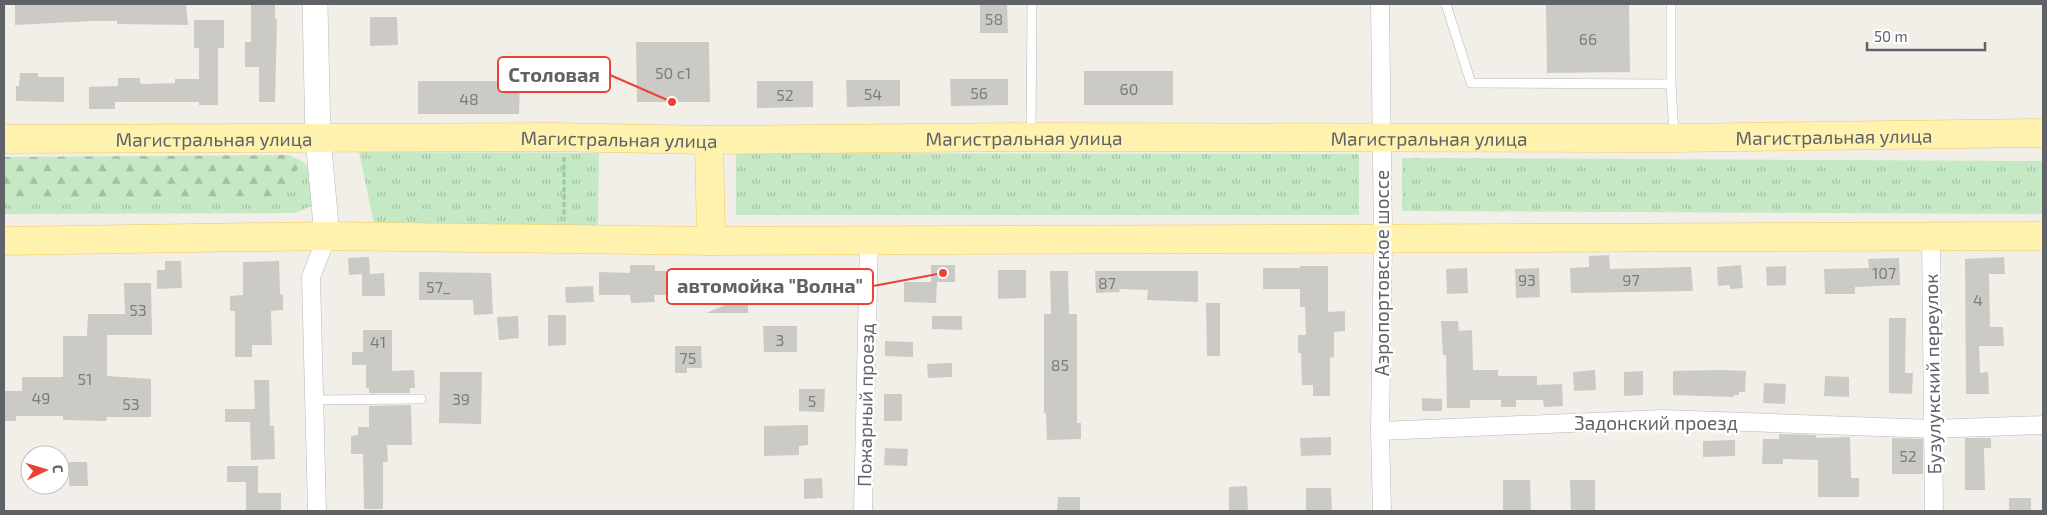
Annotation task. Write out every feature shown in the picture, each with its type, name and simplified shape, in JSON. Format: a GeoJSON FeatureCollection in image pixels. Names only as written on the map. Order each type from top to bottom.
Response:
{"type":"FeatureCollection","features":[{"type":"Feature","properties":{"kind":"main road","name":"Магистральная улица"},"geometry":{"type":"LineString","coordinates":[[4,139],[564,137],[709,140],[1031,137],[1674,138],[2043,133]]}},
{"type":"Feature","properties":{"kind":"main road"},"geometry":{"type":"LineString","coordinates":[[709,140],[711,241]]}},
{"type":"Feature","properties":{"kind":"main road"},"geometry":{"type":"LineString","coordinates":[[4,241],[327,236],[711,241],[2043,236]]}},
{"type":"Feature","properties":{"kind":"street"},"geometry":{"type":"LineString","coordinates":[[315,4],[318,138],[327,236],[311,277],[317,511]]}},
{"type":"Feature","properties":{"kind":"street","name":"Аэропортовское шоссе"},"geometry":{"type":"LineString","coordinates":[[1380,4],[1383,239],[1380,431],[1382,511]]}},
{"type":"Feature","properties":{"kind":"street","name":"Бузулукский переулок"},"geometry":{"type":"LineString","coordinates":[[1931,236],[1934,511]]}},
{"type":"Feature","properties":{"kind":"street","name":"Пожарный проезд"},"geometry":{"type":"LineString","coordinates":[[863,511],[868,240]]}},
{"type":"Feature","properties":{"kind":"street","name":"Задонский проезд"},"geometry":{"type":"LineString","coordinates":[[1380,431],[1663,419],[1933,428],[2043,425]]}},
{"type":"Feature","properties":{"kind":"lane"},"geometry":{"type":"LineString","coordinates":[[1031,137],[1032,4]]}},
{"type":"Feature","properties":{"kind":"lane"},"geometry":{"type":"LineString","coordinates":[[1446,4],[1472,84],[1671,84]]}},
{"type":"Feature","properties":{"kind":"lane"},"geometry":{"type":"LineString","coordinates":[[1671,4],[1671,84],[1674,138]]}},
{"type":"Feature","properties":{"kind":"lane"},"geometry":{"type":"LineString","coordinates":[[314,400],[421,399]]}},
{"type":"Feature","properties":{"kind":"path"},"geometry":{"type":"LineString","coordinates":[[564,137],[564,240]]}},
{"type":"Feature","properties":{"kind":"green space"},"geometry":{"type":"Polygon","coordinates":[[[359,152],[599,153],[598,226],[374,224],[359,152]]]}},
{"type":"Feature","properties":{"kind":"green space"},"geometry":{"type":"Polygon","coordinates":[[[736,153],[1359,154],[1359,215],[736,215],[736,153]]]}},
{"type":"Feature","properties":{"kind":"green space"},"geometry":{"type":"Polygon","coordinates":[[[289,155],[303,162],[276,199],[4,198],[4,157],[289,155]]]}},
{"type":"Feature","properties":{"kind":"green space"},"geometry":{"type":"Polygon","coordinates":[[[1402,158],[2043,161],[2043,214],[1402,211],[1402,158]]]}},
{"type":"Feature","properties":{"kind":"green space"},"geometry":{"type":"Polygon","coordinates":[[[303,162],[313,172],[314,205],[295,213],[4,214],[4,198],[276,199],[303,162]]]}},
{"type":"Feature","properties":{"kind":"building"},"geometry":{"type":"Polygon","coordinates":[[[15,4],[186,4],[188,25],[117,24],[117,21],[92,21],[15,25],[15,4]]]}},
{"type":"Feature","properties":{"kind":"building"},"geometry":{"type":"Polygon","coordinates":[[[251,4],[275,4],[275,19],[277,19],[275,102],[259,102],[259,67],[245,67],[245,42],[251,42],[251,4]]]}},
{"type":"Feature","properties":{"kind":"building"},"geometry":{"type":"Polygon","coordinates":[[[980,4],[1007,4],[1008,33],[980,33],[980,4]]]}},
{"type":"Feature","properties":{"kind":"building"},"geometry":{"type":"Polygon","coordinates":[[[1546,4],[1629,4],[1630,72],[1547,73],[1546,4]]]}},
{"type":"Feature","properties":{"kind":"building"},"geometry":{"type":"Polygon","coordinates":[[[370,17],[397,17],[398,45],[370,46],[370,17]]]}},
{"type":"Feature","properties":{"kind":"building"},"geometry":{"type":"Polygon","coordinates":[[[194,20],[224,20],[224,48],[218,48],[218,105],[199,105],[199,102],[115,102],[115,109],[89,109],[89,87],[118,86],[118,78],[140,78],[140,83],[143,84],[175,83],[175,79],[199,79],[199,48],[194,48],[194,20]]]}},
{"type":"Feature","properties":{"kind":"building"},"geometry":{"type":"Polygon","coordinates":[[[636,42],[709,42],[710,102],[637,102],[636,42]]]}},
{"type":"Feature","properties":{"kind":"building"},"geometry":{"type":"Polygon","coordinates":[[[1084,71],[1173,71],[1173,105],[1084,105],[1084,71]]]}},
{"type":"Feature","properties":{"kind":"building"},"geometry":{"type":"Polygon","coordinates":[[[20,73],[38,73],[38,77],[64,77],[64,102],[16,101],[16,86],[19,86],[20,73]]]}},
{"type":"Feature","properties":{"kind":"building"},"geometry":{"type":"Polygon","coordinates":[[[950,79],[1008,79],[1008,105],[951,106],[950,79]]]}},
{"type":"Feature","properties":{"kind":"building"},"geometry":{"type":"Polygon","coordinates":[[[846,80],[900,80],[900,106],[847,107],[846,80]]]}},
{"type":"Feature","properties":{"kind":"building"},"geometry":{"type":"Polygon","coordinates":[[[418,81],[520,81],[519,114],[418,114],[418,81]]]}},
{"type":"Feature","properties":{"kind":"building"},"geometry":{"type":"Polygon","coordinates":[[[757,81],[813,81],[813,107],[757,108],[757,81]]]}},
{"type":"Feature","properties":{"kind":"building"},"geometry":{"type":"Polygon","coordinates":[[[1609,255],[1610,269],[1691,267],[1693,291],[1571,293],[1570,268],[1589,267],[1589,256],[1609,255]]]}},
{"type":"Feature","properties":{"kind":"building"},"geometry":{"type":"Polygon","coordinates":[[[369,257],[370,274],[384,273],[385,296],[362,296],[362,274],[349,275],[348,258],[369,257]]]}},
{"type":"Feature","properties":{"kind":"building"},"geometry":{"type":"Polygon","coordinates":[[[2004,257],[2005,274],[1989,274],[1990,327],[2003,327],[2004,346],[1979,346],[1980,373],[1988,372],[1989,394],[1966,394],[1965,259],[2004,257]]]}},
{"type":"Feature","properties":{"kind":"building"},"geometry":{"type":"Polygon","coordinates":[[[1899,258],[1900,285],[1855,287],[1855,294],[1825,294],[1824,269],[1869,268],[1868,259],[1899,258]]]}},
{"type":"Feature","properties":{"kind":"building"},"geometry":{"type":"Polygon","coordinates":[[[165,261],[181,261],[182,288],[157,289],[157,270],[165,270],[165,261]]]}},
{"type":"Feature","properties":{"kind":"building"},"geometry":{"type":"Polygon","coordinates":[[[279,261],[280,295],[283,294],[283,310],[271,311],[272,345],[252,345],[252,357],[235,357],[235,311],[230,311],[230,296],[243,295],[243,262],[279,261]]]}},
{"type":"Feature","properties":{"kind":"building"},"geometry":{"type":"Polygon","coordinates":[[[630,265],[655,265],[655,271],[701,271],[701,295],[654,295],[655,302],[631,303],[630,295],[599,295],[599,272],[630,273],[630,265]]]}},
{"type":"Feature","properties":{"kind":"building"},"geometry":{"type":"Polygon","coordinates":[[[931,265],[955,265],[955,282],[931,282],[931,265]]]}},
{"type":"Feature","properties":{"kind":"building"},"geometry":{"type":"Polygon","coordinates":[[[1741,265],[1743,288],[1730,289],[1730,285],[1718,286],[1717,267],[1741,265]]]}},
{"type":"Feature","properties":{"kind":"building"},"geometry":{"type":"Polygon","coordinates":[[[1300,266],[1328,266],[1328,312],[1345,311],[1345,331],[1334,332],[1334,357],[1330,358],[1330,396],[1313,396],[1313,385],[1302,385],[1301,353],[1298,353],[1298,335],[1306,335],[1305,307],[1300,307],[1300,289],[1263,289],[1263,268],[1300,268],[1300,266]]]}},
{"type":"Feature","properties":{"kind":"building"},"geometry":{"type":"Polygon","coordinates":[[[1786,266],[1786,285],[1767,286],[1766,267],[1786,266]]]}},
{"type":"Feature","properties":{"kind":"building"},"geometry":{"type":"Polygon","coordinates":[[[1467,268],[1468,293],[1447,294],[1446,269],[1467,268]]]}},
{"type":"Feature","properties":{"kind":"building"},"geometry":{"type":"Polygon","coordinates":[[[1539,268],[1540,297],[1516,298],[1515,269],[1539,268]]]}},
{"type":"Feature","properties":{"kind":"building"},"geometry":{"type":"Polygon","coordinates":[[[998,270],[1026,270],[1026,298],[998,299],[998,270]]]}},
{"type":"Feature","properties":{"kind":"building"},"geometry":{"type":"Polygon","coordinates":[[[1050,271],[1068,271],[1069,314],[1077,314],[1077,423],[1081,423],[1081,439],[1047,440],[1046,413],[1044,413],[1044,314],[1051,314],[1050,271]]]}},
{"type":"Feature","properties":{"kind":"building"},"geometry":{"type":"Polygon","coordinates":[[[1095,271],[1198,271],[1198,302],[1147,300],[1148,290],[1119,289],[1120,292],[1096,293],[1095,271]]]}},
{"type":"Feature","properties":{"kind":"building"},"geometry":{"type":"Polygon","coordinates":[[[419,272],[491,273],[493,314],[474,315],[473,300],[419,300],[419,272]]]}},
{"type":"Feature","properties":{"kind":"building"},"geometry":{"type":"Polygon","coordinates":[[[765,275],[766,302],[748,302],[748,313],[706,313],[732,302],[732,276],[765,275]]]}},
{"type":"Feature","properties":{"kind":"building"},"geometry":{"type":"Polygon","coordinates":[[[904,282],[937,282],[936,303],[904,302],[904,282]]]}},
{"type":"Feature","properties":{"kind":"building"},"geometry":{"type":"Polygon","coordinates":[[[124,283],[151,283],[152,335],[107,335],[107,376],[151,379],[151,417],[107,417],[106,421],[63,420],[63,416],[16,416],[16,421],[4,421],[4,391],[22,391],[22,377],[63,377],[63,336],[87,336],[88,314],[125,314],[124,283]]]}},
{"type":"Feature","properties":{"kind":"building"},"geometry":{"type":"Polygon","coordinates":[[[593,286],[594,302],[566,303],[565,287],[593,286]]]}},
{"type":"Feature","properties":{"kind":"building"},"geometry":{"type":"Polygon","coordinates":[[[1206,303],[1220,303],[1220,356],[1207,356],[1206,303]]]}},
{"type":"Feature","properties":{"kind":"building"},"geometry":{"type":"Polygon","coordinates":[[[548,315],[566,315],[566,345],[548,346],[548,315]]]}},
{"type":"Feature","properties":{"kind":"building"},"geometry":{"type":"Polygon","coordinates":[[[518,316],[519,338],[499,340],[497,317],[518,316]]]}},
{"type":"Feature","properties":{"kind":"building"},"geometry":{"type":"Polygon","coordinates":[[[932,316],[962,316],[962,330],[932,329],[932,316]]]}},
{"type":"Feature","properties":{"kind":"building"},"geometry":{"type":"Polygon","coordinates":[[[1889,318],[1906,318],[1905,373],[1913,373],[1912,394],[1889,393],[1889,318]]]}},
{"type":"Feature","properties":{"kind":"building"},"geometry":{"type":"Polygon","coordinates":[[[1441,321],[1458,321],[1459,331],[1472,330],[1473,370],[1498,370],[1498,376],[1537,376],[1537,385],[1562,384],[1563,406],[1544,407],[1543,400],[1516,400],[1516,407],[1501,407],[1501,400],[1470,400],[1470,408],[1447,408],[1446,355],[1443,355],[1441,321]]]}},
{"type":"Feature","properties":{"kind":"building"},"geometry":{"type":"Polygon","coordinates":[[[763,326],[797,326],[797,352],[764,352],[763,326]]]}},
{"type":"Feature","properties":{"kind":"building"},"geometry":{"type":"Polygon","coordinates":[[[363,330],[392,330],[392,371],[414,370],[415,388],[410,388],[410,393],[369,393],[369,388],[366,388],[366,365],[352,365],[352,352],[363,352],[363,330]]]}},
{"type":"Feature","properties":{"kind":"building"},"geometry":{"type":"Polygon","coordinates":[[[885,341],[913,342],[913,357],[885,356],[885,341]]]}},
{"type":"Feature","properties":{"kind":"building"},"geometry":{"type":"Polygon","coordinates":[[[675,346],[701,346],[702,368],[687,368],[687,373],[675,373],[675,346]]]}},
{"type":"Feature","properties":{"kind":"building"},"geometry":{"type":"Polygon","coordinates":[[[952,363],[952,377],[928,378],[927,364],[952,363]]]}},
{"type":"Feature","properties":{"kind":"building"},"geometry":{"type":"Polygon","coordinates":[[[1595,370],[1596,390],[1574,391],[1573,372],[1595,370]]]}},
{"type":"Feature","properties":{"kind":"building"},"geometry":{"type":"Polygon","coordinates":[[[1643,371],[1643,395],[1624,396],[1624,372],[1643,371]]]}},
{"type":"Feature","properties":{"kind":"building"},"geometry":{"type":"Polygon","coordinates":[[[1673,371],[1746,371],[1745,392],[1739,392],[1739,395],[1734,395],[1734,397],[1673,395],[1673,371]]]}},
{"type":"Feature","properties":{"kind":"building"},"geometry":{"type":"Polygon","coordinates":[[[440,372],[482,372],[481,424],[439,423],[440,372]]]}},
{"type":"Feature","properties":{"kind":"building"},"geometry":{"type":"Polygon","coordinates":[[[1825,376],[1849,377],[1849,397],[1824,396],[1825,376]]]}},
{"type":"Feature","properties":{"kind":"building"},"geometry":{"type":"Polygon","coordinates":[[[254,380],[269,380],[270,426],[274,426],[275,459],[251,460],[250,422],[225,422],[225,409],[255,409],[254,380]]]}},
{"type":"Feature","properties":{"kind":"building"},"geometry":{"type":"Polygon","coordinates":[[[1764,383],[1786,384],[1785,404],[1763,403],[1764,383]]]}},
{"type":"Feature","properties":{"kind":"building"},"geometry":{"type":"Polygon","coordinates":[[[799,389],[825,389],[824,412],[799,411],[799,389]]]}},
{"type":"Feature","properties":{"kind":"building"},"geometry":{"type":"Polygon","coordinates":[[[884,394],[902,394],[902,421],[884,421],[884,394]]]}},
{"type":"Feature","properties":{"kind":"building"},"geometry":{"type":"Polygon","coordinates":[[[1422,398],[1442,399],[1442,411],[1422,411],[1422,398]]]}},
{"type":"Feature","properties":{"kind":"building"},"geometry":{"type":"Polygon","coordinates":[[[411,405],[412,445],[387,445],[388,462],[383,462],[383,509],[364,509],[363,454],[351,454],[351,436],[358,435],[358,427],[369,427],[369,406],[411,405]]]}},
{"type":"Feature","properties":{"kind":"building"},"geometry":{"type":"Polygon","coordinates":[[[808,425],[808,445],[799,446],[799,455],[764,456],[764,426],[808,425]]]}},
{"type":"Feature","properties":{"kind":"building"},"geometry":{"type":"Polygon","coordinates":[[[1779,434],[1816,435],[1816,438],[1850,437],[1851,478],[1859,478],[1859,497],[1818,497],[1818,460],[1783,459],[1783,464],[1762,464],[1763,439],[1779,439],[1779,434]]]}},
{"type":"Feature","properties":{"kind":"building"},"geometry":{"type":"Polygon","coordinates":[[[1331,437],[1331,455],[1301,456],[1300,438],[1331,437]]]}},
{"type":"Feature","properties":{"kind":"building"},"geometry":{"type":"Polygon","coordinates":[[[1892,438],[1923,439],[1923,474],[1892,474],[1892,438]]]}},
{"type":"Feature","properties":{"kind":"building"},"geometry":{"type":"Polygon","coordinates":[[[1965,438],[1991,438],[1991,448],[1984,448],[1985,490],[1965,490],[1965,438]]]}},
{"type":"Feature","properties":{"kind":"building"},"geometry":{"type":"Polygon","coordinates":[[[1735,440],[1735,456],[1703,457],[1703,441],[1735,440]]]}},
{"type":"Feature","properties":{"kind":"building"},"geometry":{"type":"Polygon","coordinates":[[[885,448],[908,449],[907,466],[884,465],[885,448]]]}},
{"type":"Feature","properties":{"kind":"building"},"geometry":{"type":"Polygon","coordinates":[[[70,462],[87,462],[88,486],[70,486],[70,462]]]}},
{"type":"Feature","properties":{"kind":"building"},"geometry":{"type":"Polygon","coordinates":[[[227,466],[258,466],[258,493],[281,493],[281,511],[246,511],[246,482],[227,482],[227,466]]]}},
{"type":"Feature","properties":{"kind":"building"},"geometry":{"type":"Polygon","coordinates":[[[822,478],[823,498],[804,499],[804,479],[822,478]]]}},
{"type":"Feature","properties":{"kind":"building"},"geometry":{"type":"Polygon","coordinates":[[[1503,480],[1530,480],[1531,511],[1503,511],[1503,480]]]}},
{"type":"Feature","properties":{"kind":"building"},"geometry":{"type":"Polygon","coordinates":[[[1570,480],[1595,480],[1595,511],[1571,511],[1570,480]]]}},
{"type":"Feature","properties":{"kind":"building"},"geometry":{"type":"Polygon","coordinates":[[[1247,486],[1248,511],[1229,511],[1229,487],[1247,486]]]}},
{"type":"Feature","properties":{"kind":"building"},"geometry":{"type":"Polygon","coordinates":[[[1306,488],[1331,488],[1332,511],[1306,511],[1306,488]]]}},
{"type":"Feature","properties":{"kind":"building"},"geometry":{"type":"Polygon","coordinates":[[[1058,497],[1080,497],[1080,511],[1057,511],[1058,497]]]}},
{"type":"Feature","properties":{"kind":"building"},"geometry":{"type":"Polygon","coordinates":[[[2009,498],[2031,498],[2031,511],[2009,511],[2009,498]]]}},
{"type":"Feature","properties":{"kind":"place","name":"Столовая"},"geometry":{"type":"Point","coordinates":[672,102]}},
{"type":"Feature","properties":{"kind":"place","name":"автомойка \"Волна\""},"geometry":{"type":"Point","coordinates":[943,273]}}]}
